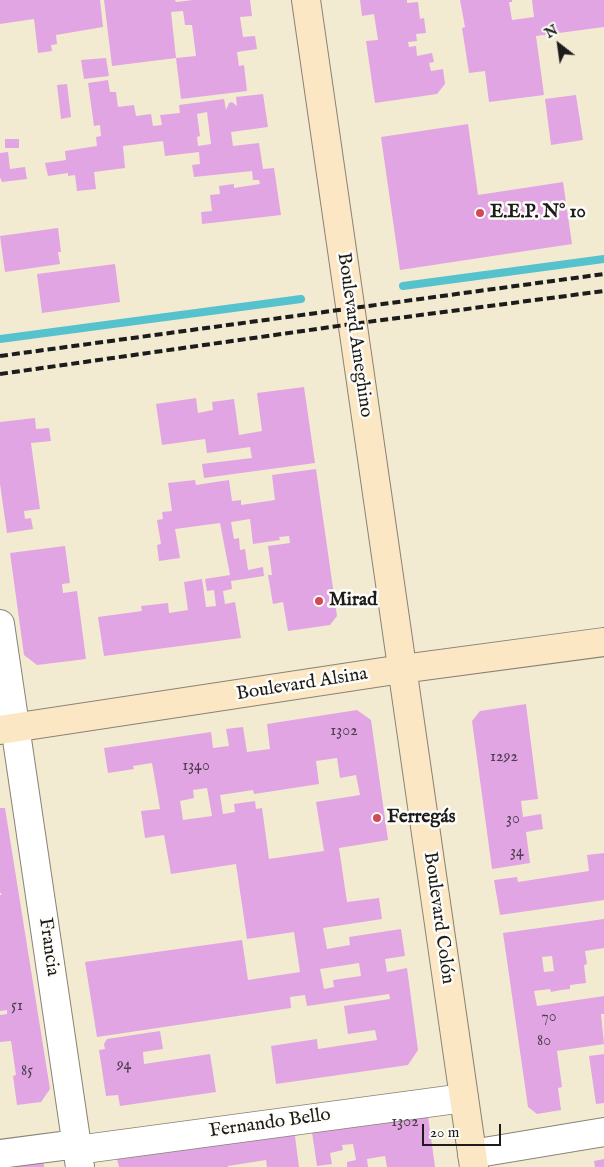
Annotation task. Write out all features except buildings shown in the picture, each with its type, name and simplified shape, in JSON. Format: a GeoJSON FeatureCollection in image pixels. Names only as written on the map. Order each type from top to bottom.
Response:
{"type":"FeatureCollection","features":[{"type":"Feature","properties":{"kind":"main road","name":"Boulevard Ameghino"},"geometry":{"type":"LineString","coordinates":[[306,0],[402,669]]}},
{"type":"Feature","properties":{"kind":"main road","name":"Boulevard Alsina"},"geometry":{"type":"LineString","coordinates":[[8,729],[402,669],[604,642]]}},
{"type":"Feature","properties":{"kind":"main road","name":"Boulevard Colón"},"geometry":{"type":"LineString","coordinates":[[402,669],[473,1161]]}},
{"type":"Feature","properties":{"kind":"street","name":"Francia"},"geometry":{"type":"LineString","coordinates":[[0,624],[8,729],[78,1154]]}},
{"type":"Feature","properties":{"kind":"street","name":"Fernando Bello"},"geometry":{"type":"LineString","coordinates":[[0,1154],[78,1154],[464,1098]]}},
{"type":"Feature","properties":{"kind":"street"},"geometry":{"type":"LineString","coordinates":[[473,1161],[604,1132]]}},
{"type":"Feature","properties":{"kind":"waterway"},"geometry":{"type":"LineString","coordinates":[[403,286],[604,259]]}},
{"type":"Feature","properties":{"kind":"waterway"},"geometry":{"type":"LineString","coordinates":[[0,339],[301,299]]}},
{"type":"Feature","properties":{"kind":"railway"},"geometry":{"type":"LineString","coordinates":[[0,356],[604,274]]}},
{"type":"Feature","properties":{"kind":"railway"},"geometry":{"type":"LineString","coordinates":[[0,374],[352,324],[604,291]]}},
{"type":"Feature","properties":{"kind":"place","name":"E.E.P. N° 10"},"geometry":{"type":"Point","coordinates":[480,213]}},
{"type":"Feature","properties":{"kind":"place","name":"Mirad"},"geometry":{"type":"Point","coordinates":[319,601]}},
{"type":"Feature","properties":{"kind":"place","name":"Ferregás"},"geometry":{"type":"Point","coordinates":[377,818]}}]}
